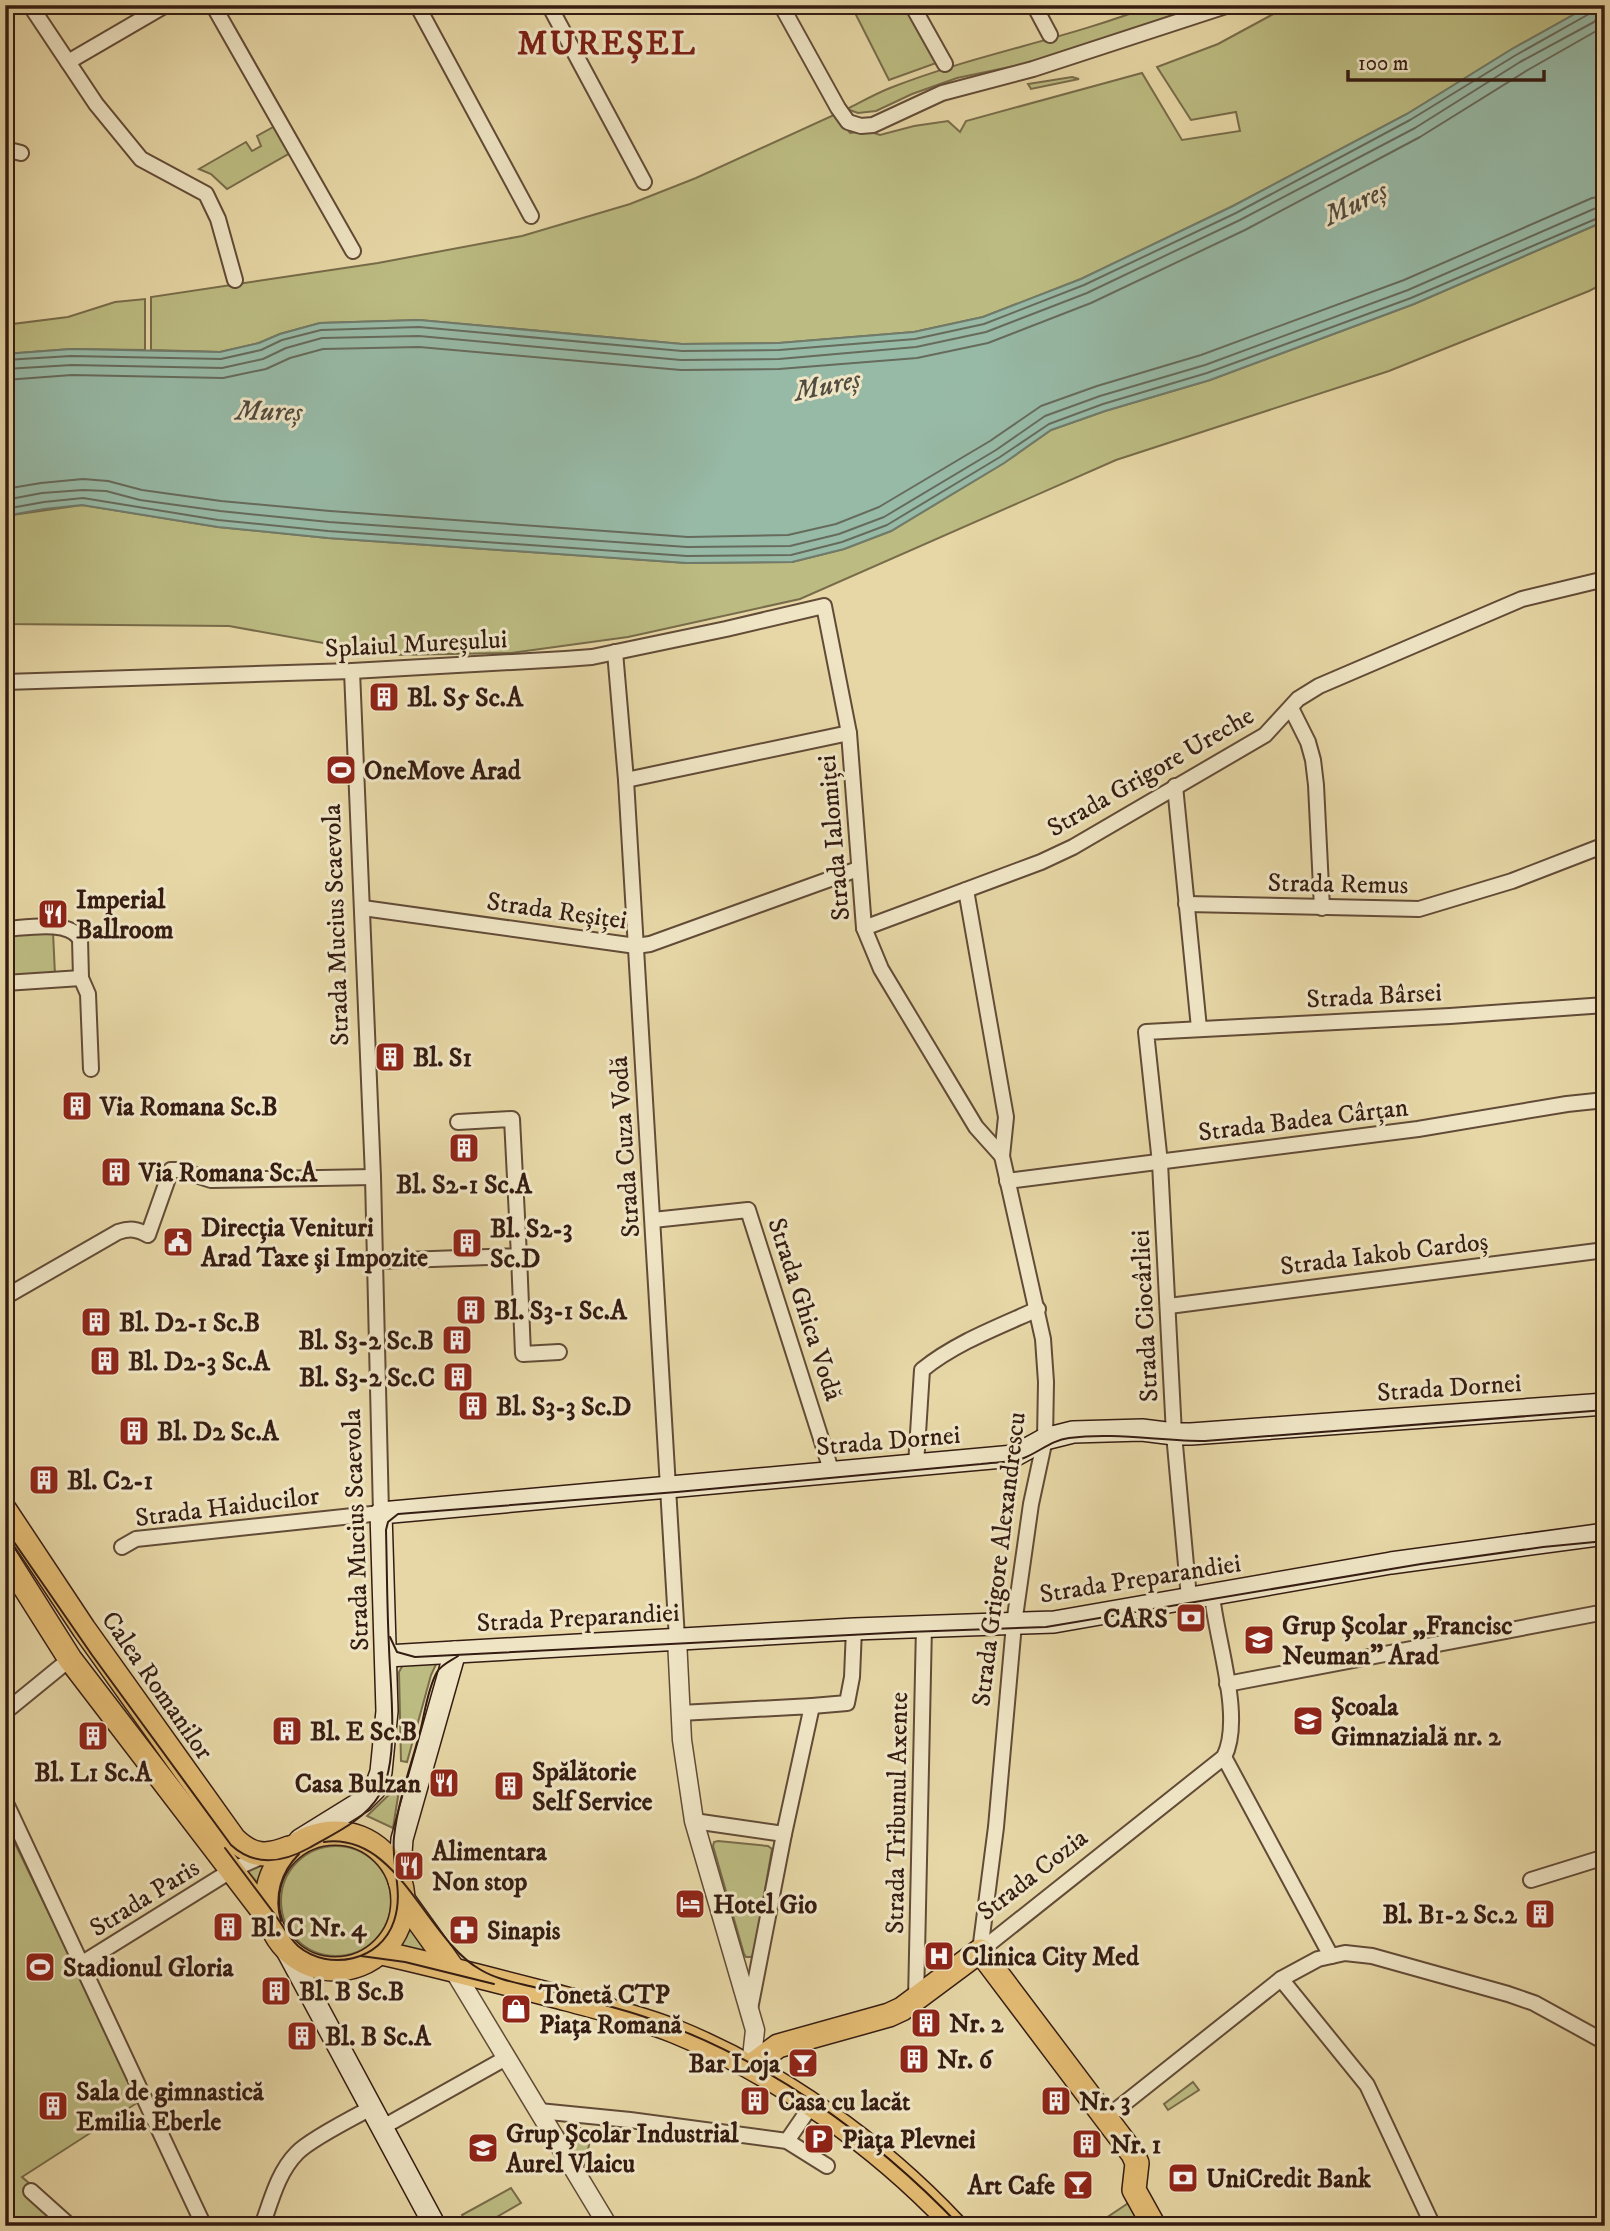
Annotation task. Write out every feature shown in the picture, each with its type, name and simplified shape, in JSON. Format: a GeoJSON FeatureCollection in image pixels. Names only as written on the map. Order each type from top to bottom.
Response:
{"type":"FeatureCollection","features":[{"type":"Feature","properties":{"kind":"main road","name":"Strada Dornei"},"geometry":{"type":"LineString","coordinates":[[382,1513],[1014,1456],[1045,1439],[1073,1432],[1142,1430],[1174,1434],[1605,1405]]}},
{"type":"Feature","properties":{"kind":"main road","name":"Calea Romanilor"},"geometry":{"type":"LineString","coordinates":[[5,1510],[83,1629],[234,1839],[248,1851],[265,1855]]}},
{"type":"Feature","properties":{"kind":"main road","name":"Strada Mucius Scaevola"},"geometry":{"type":"LineString","coordinates":[[295,1844],[362,1801],[378,1782],[382,1767],[387,1711],[387,1656],[382,1513]]}},
{"type":"Feature","properties":{"kind":"main road","name":"Strada Preparandiei"},"geometry":{"type":"LineString","coordinates":[[387,1656],[854,1629],[1054,1622],[1391,1563],[1605,1534]]}},
{"type":"Feature","properties":{"kind":"main road","name":"Calea Romanilor"},"geometry":{"type":"LineString","coordinates":[[5,1556],[70,1659],[269,1919]]}},
{"type":"Feature","properties":{"kind":"main road"},"geometry":{"type":"LineString","coordinates":[[284,1945],[302,1959],[331,1969],[361,1964],[382,1954],[395,1937],[404,1917],[402,1839],[454,1652]]}},
{"type":"Feature","properties":{"kind":"main road"},"geometry":{"type":"LineString","coordinates":[[265,1855],[332,1833],[362,1839],[380,1850],[402,1892],[453,1969]]}},
{"type":"Feature","properties":{"kind":"main road"},"geometry":{"type":"LineString","coordinates":[[295,1844],[272,1869],[267,1882],[269,1919],[435,2226]]}},
{"type":"Feature","properties":{"kind":"main road"},"geometry":{"type":"LineString","coordinates":[[980,1951],[1136,2159],[1134,2190],[1154,2226]]}},
{"type":"Feature","properties":{"kind":"main road","name":"Strada Cozia"},"geometry":{"type":"LineString","coordinates":[[751,2066],[779,2046],[889,2015],[916,2001],[980,1951]]}},
{"type":"Feature","properties":{"kind":"main road"},"geometry":{"type":"LineString","coordinates":[[382,1954],[453,1969],[649,2022],[692,2038],[751,2066],[859,2138],[955,2226]]}},
{"type":"Feature","properties":{"kind":"street"},"geometry":{"type":"LineString","coordinates":[[30,5],[96,104],[141,159],[206,194],[218,219],[235,280]]}},
{"type":"Feature","properties":{"kind":"street"},"geometry":{"type":"LineString","coordinates":[[68,62],[166,5]]}},
{"type":"Feature","properties":{"kind":"street"},"geometry":{"type":"LineString","coordinates":[[213,5],[353,251]]}},
{"type":"Feature","properties":{"kind":"street"},"geometry":{"type":"LineString","coordinates":[[417,5],[531,216]]}},
{"type":"Feature","properties":{"kind":"street"},"geometry":{"type":"LineString","coordinates":[[548,5],[644,182]]}},
{"type":"Feature","properties":{"kind":"street"},"geometry":{"type":"LineString","coordinates":[[781,5],[838,108],[848,122],[861,126],[873,125],[893,117],[943,93],[1033,69],[1229,5]]}},
{"type":"Feature","properties":{"kind":"street"},"geometry":{"type":"LineString","coordinates":[[912,5],[944,64]]}},
{"type":"Feature","properties":{"kind":"street"},"geometry":{"type":"LineString","coordinates":[[1034,5],[1050,35]]}},
{"type":"Feature","properties":{"kind":"street"},"geometry":{"type":"LineString","coordinates":[[5,149],[22,153]]}},
{"type":"Feature","properties":{"kind":"street","name":"Strada Grigore Ureche"},"geometry":{"type":"LineString","coordinates":[[864,928],[1041,862],[1073,847],[1265,735],[1298,699],[1319,686],[1522,599],[1605,579]]}},
{"type":"Feature","properties":{"kind":"street","name":"Splaiul Mureșului"},"geometry":{"type":"LineString","coordinates":[[5,682],[352,671],[565,659],[615,652],[824,606]]}},
{"type":"Feature","properties":{"kind":"street","name":"Strada Ialomiței"},"geometry":{"type":"LineString","coordinates":[[824,606],[849,733],[864,928],[881,969],[976,1127],[1002,1156]]}},
{"type":"Feature","properties":{"kind":"street","name":"Strada Cuza Vodă"},"geometry":{"type":"LineString","coordinates":[[615,652],[626,780],[677,1639]]}},
{"type":"Feature","properties":{"kind":"street","name":"Strada Mucius Scaevola"},"geometry":{"type":"LineString","coordinates":[[352,671],[376,1261],[382,1513]]}},
{"type":"Feature","properties":{"kind":"street"},"geometry":{"type":"LineString","coordinates":[[1291,708],[1308,742],[1314,772],[1322,908]]}},
{"type":"Feature","properties":{"kind":"street"},"geometry":{"type":"LineString","coordinates":[[626,780],[849,733]]}},
{"type":"Feature","properties":{"kind":"street"},"geometry":{"type":"LineString","coordinates":[[1175,786],[1199,1028]]}},
{"type":"Feature","properties":{"kind":"street","name":"Strada Remus"},"geometry":{"type":"LineString","coordinates":[[1186,904],[1419,909],[1512,881],[1605,845]]}},
{"type":"Feature","properties":{"kind":"street","name":"Strada Reșiței"},"geometry":{"type":"LineString","coordinates":[[363,908],[636,946],[650,944],[858,869]]}},
{"type":"Feature","properties":{"kind":"street","name":"Strada Grigore Alexandrescu"},"geometry":{"type":"LineString","coordinates":[[967,890],[1006,1117],[1002,1156],[1038,1309],[1046,1382],[1045,1439],[1031,1504],[1014,1624],[996,1827],[980,1951]]}},
{"type":"Feature","properties":{"kind":"street"},"geometry":{"type":"LineString","coordinates":[[5,929],[60,926],[77,934],[80,939],[81,978],[88,994],[91,1069]]}},
{"type":"Feature","properties":{"kind":"street"},"geometry":{"type":"LineString","coordinates":[[5,983],[81,978]]}},
{"type":"Feature","properties":{"kind":"street","name":"Strada Bârsei"},"geometry":{"type":"LineString","coordinates":[[1146,1032],[1605,1005]]}},
{"type":"Feature","properties":{"kind":"street","name":"Strada Ciocârliei"},"geometry":{"type":"LineString","coordinates":[[1146,1032],[1160,1163],[1174,1434],[1189,1598]]}},
{"type":"Feature","properties":{"kind":"street","name":"Strada Badea Cârțan"},"geometry":{"type":"LineString","coordinates":[[1007,1181],[1418,1129],[1605,1100]]}},
{"type":"Feature","properties":{"kind":"street"},"geometry":{"type":"LineString","coordinates":[[976,1127],[1006,1117]]}},
{"type":"Feature","properties":{"kind":"street"},"geometry":{"type":"LineString","coordinates":[[458,1122],[512,1119],[523,1353],[559,1352]]}},
{"type":"Feature","properties":{"kind":"street"},"geometry":{"type":"LineString","coordinates":[[5,1297],[118,1232],[137,1229],[148,1235],[169,1172],[174,1169],[211,1180],[373,1177]]}},
{"type":"Feature","properties":{"kind":"street","name":"Strada Ghica Vodă"},"geometry":{"type":"LineString","coordinates":[[653,1220],[748,1210],[832,1473]]}},
{"type":"Feature","properties":{"kind":"street","name":"Strada Iakob Cardoș"},"geometry":{"type":"LineString","coordinates":[[1169,1306],[1605,1250]]}},
{"type":"Feature","properties":{"kind":"street"},"geometry":{"type":"LineString","coordinates":[[376,1261],[519,1256]]}},
{"type":"Feature","properties":{"kind":"street"},"geometry":{"type":"LineString","coordinates":[[916,1465],[922,1370],[971,1340],[1038,1309]]}},
{"type":"Feature","properties":{"kind":"street","name":"Strada Haiducilor"},"geometry":{"type":"LineString","coordinates":[[122,1547],[136,1539],[382,1513]]}},
{"type":"Feature","properties":{"kind":"street"},"geometry":{"type":"LineString","coordinates":[[1212,1595],[1232,1729],[1229,1748],[1224,1757],[1331,1956]]}},
{"type":"Feature","properties":{"kind":"street"},"geometry":{"type":"LineString","coordinates":[[1227,1684],[1605,1612]]}},
{"type":"Feature","properties":{"kind":"street","name":"Strada Tribunul Axente"},"geometry":{"type":"LineString","coordinates":[[916,2001],[924,1626]]}},
{"type":"Feature","properties":{"kind":"street"},"geometry":{"type":"LineString","coordinates":[[680,1713],[847,1703],[853,1665],[854,1629]]}},
{"type":"Feature","properties":{"kind":"street"},"geometry":{"type":"LineString","coordinates":[[677,1639],[680,1713],[694,1821],[755,2029],[751,2066]]}},
{"type":"Feature","properties":{"kind":"street"},"geometry":{"type":"LineString","coordinates":[[5,1712],[70,1659]]}},
{"type":"Feature","properties":{"kind":"street"},"geometry":{"type":"LineString","coordinates":[[750,2010],[812,1706]]}},
{"type":"Feature","properties":{"kind":"street","name":"Strada Cozia"},"geometry":{"type":"LineString","coordinates":[[980,1951],[1224,1757]]}},
{"type":"Feature","properties":{"kind":"street"},"geometry":{"type":"LineString","coordinates":[[5,1801],[204,2226]]}},
{"type":"Feature","properties":{"kind":"street"},"geometry":{"type":"LineString","coordinates":[[694,1821],[784,1834]]}},
{"type":"Feature","properties":{"kind":"street","name":"Strada Paris"},"geometry":{"type":"LineString","coordinates":[[81,1964],[232,1870],[265,1855]]}},
{"type":"Feature","properties":{"kind":"street"},"geometry":{"type":"LineString","coordinates":[[1531,1880],[1605,1857]]}},
{"type":"Feature","properties":{"kind":"street"},"geometry":{"type":"LineString","coordinates":[[1106,2118],[1281,1979],[1318,1959],[1331,1956],[1361,1953],[1508,1994],[1559,2016],[1605,2042]]}},
{"type":"Feature","properties":{"kind":"street"},"geometry":{"type":"LineString","coordinates":[[453,1969],[608,2226]]}},
{"type":"Feature","properties":{"kind":"street"},"geometry":{"type":"LineString","coordinates":[[1281,1979],[1367,2085],[1433,2226]]}},
{"type":"Feature","properties":{"kind":"street"},"geometry":{"type":"LineString","coordinates":[[383,2127],[506,2058]]}},
{"type":"Feature","properties":{"kind":"street"},"geometry":{"type":"LineString","coordinates":[[787,2141],[811,2106]]}},
{"type":"Feature","properties":{"kind":"street"},"geometry":{"type":"LineString","coordinates":[[262,2226],[288,2163],[299,2150],[371,2108]]}},
{"type":"Feature","properties":{"kind":"street"},"geometry":{"type":"LineString","coordinates":[[539,2111],[787,2141],[827,2166]]}},
{"type":"Feature","properties":{"kind":"street"},"geometry":{"type":"LineString","coordinates":[[31,2191],[70,2226]]}},
{"type":"Feature","properties":{"kind":"green space"},"geometry":{"type":"Polygon","coordinates":[[[851,5],[907,5],[939,62],[889,80],[851,5]]]}},
{"type":"Feature","properties":{"kind":"green space"},"geometry":{"type":"Polygon","coordinates":[[[1153,5],[1205,5],[1029,63],[957,78],[912,94],[876,111],[858,113],[847,109],[884,90],[955,65],[1088,28],[1153,5]]]}},
{"type":"Feature","properties":{"kind":"green space"},"geometry":{"type":"Polygon","coordinates":[[[1290,5],[1591,5],[1512,49],[1407,114],[1233,206],[1081,279],[983,317],[914,332],[779,343],[682,344],[419,320],[320,323],[259,343],[220,352],[151,350],[151,297],[378,263],[522,236],[630,204],[696,178],[836,114],[850,133],[868,131],[880,135],[948,121],[960,132],[966,121],[1142,73],[1182,140],[1240,131],[1236,112],[1191,120],[1157,67],[1218,44],[1290,5]]]}},
{"type":"Feature","properties":{"kind":"green space"},"geometry":{"type":"Polygon","coordinates":[[[1072,77],[1079,79],[1031,89],[1028,84],[1072,77]]]}},
{"type":"Feature","properties":{"kind":"green space"},"geometry":{"type":"Polygon","coordinates":[[[275,126],[290,153],[227,189],[211,174],[199,169],[246,142],[252,151],[261,146],[257,136],[275,126]]]}},
{"type":"Feature","properties":{"kind":"green space"},"geometry":{"type":"Polygon","coordinates":[[[1605,221],[1605,283],[1589,291],[1389,371],[1116,460],[800,599],[628,637],[511,653],[390,655],[229,626],[5,624],[5,516],[82,505],[218,527],[328,538],[687,563],[792,562],[844,549],[891,531],[1004,463],[1051,430],[1210,380],[1414,304],[1605,221]]]}},
{"type":"Feature","properties":{"kind":"green space"},"geometry":{"type":"Polygon","coordinates":[[[145,299],[145,350],[71,349],[5,354],[5,325],[68,317],[115,302],[145,299]]]}},
{"type":"Feature","properties":{"kind":"green space"},"geometry":{"type":"Polygon","coordinates":[[[53,932],[55,975],[5,978],[5,935],[53,932]]]}},
{"type":"Feature","properties":{"kind":"green space"},"geometry":{"type":"Polygon","coordinates":[[[438,1660],[431,1675],[407,1762],[401,1761],[399,1672],[405,1661],[438,1660]]]}},
{"type":"Feature","properties":{"kind":"green space"},"geometry":{"type":"Polygon","coordinates":[[[400,1784],[393,1828],[367,1816],[400,1784]]]}},
{"type":"Feature","properties":{"kind":"green space","name":"Stadionul Gloria"},"geometry":{"type":"Polygon","coordinates":[[[5,1827],[140,2101],[22,2177],[79,2226],[5,2226],[5,1827]]]}},
{"type":"Feature","properties":{"kind":"green space"},"geometry":{"type":"Polygon","coordinates":[[[714,1842],[768,1846],[772,1849],[754,1954],[751,1957],[744,1954],[713,1846],[714,1842]]]}},
{"type":"Feature","properties":{"kind":"green space"},"geometry":{"type":"Polygon","coordinates":[[[336,1846],[357,1850],[375,1862],[387,1880],[391,1901],[387,1922],[375,1940],[357,1952],[336,1956],[315,1952],[297,1940],[285,1922],[281,1901],[285,1880],[297,1862],[315,1850],[336,1846]]]}},
{"type":"Feature","properties":{"kind":"green space"},"geometry":{"type":"Polygon","coordinates":[[[251,1864],[268,1865],[261,1887],[245,1868],[251,1864]]]}},
{"type":"Feature","properties":{"kind":"green space"},"geometry":{"type":"Polygon","coordinates":[[[411,1928],[434,1962],[398,1947],[411,1928]]]}},
{"type":"Feature","properties":{"kind":"green space"},"geometry":{"type":"Polygon","coordinates":[[[1193,2082],[1199,2090],[1168,2110],[1164,2104],[1193,2082]]]}},
{"type":"Feature","properties":{"kind":"green space"},"geometry":{"type":"Polygon","coordinates":[[[580,2128],[590,2130],[591,2135],[585,2165],[562,2132],[580,2128]]]}},
{"type":"Feature","properties":{"kind":"green space"},"geometry":{"type":"Polygon","coordinates":[[[511,2188],[521,2203],[481,2226],[468,2226],[462,2215],[511,2188]]]}},
{"type":"Feature","properties":{"kind":"green space"},"geometry":{"type":"Polygon","coordinates":[[[1133,2200],[1147,2226],[1094,2226],[1133,2200]]]}},
{"type":"Feature","properties":{"kind":"water","name":"Mureș"},"geometry":{"type":"Polygon","coordinates":[[[1591,5],[1605,5],[1605,221],[1414,304],[1210,380],[1051,430],[1004,463],[891,531],[844,549],[792,562],[687,563],[328,538],[218,527],[82,505],[5,516],[5,354],[71,349],[220,352],[259,343],[320,323],[419,320],[682,344],[779,343],[914,332],[983,317],[1081,279],[1233,206],[1407,114],[1512,49],[1591,5]]]}},
{"type":"Feature","properties":{"kind":"tram line"},"geometry":{"type":"LineString","coordinates":[[5,1529],[92,1655],[231,1845],[250,1857],[269,1860],[299,1853],[348,1826],[366,1812],[380,1794],[386,1780],[392,1743],[386,1530],[388,1522],[398,1514],[1008,1462],[1024,1458],[1063,1439],[1086,1436],[1205,1441],[1605,1410]]}},
{"type":"Feature","properties":{"kind":"tram line"},"geometry":{"type":"LineString","coordinates":[[390,1637],[397,1652],[415,1657],[1046,1627],[1421,1564],[1605,1541]]}},
{"type":"Feature","properties":{"kind":"tram line"},"geometry":{"type":"LineString","coordinates":[[225,1848],[292,1939],[310,1954],[339,1960],[353,1958],[378,1945],[387,1935],[397,1910],[394,1847],[396,1823],[429,1692],[439,1669],[458,1656]]}},
{"type":"Feature","properties":{"kind":"tram line"},"geometry":{"type":"LineString","coordinates":[[324,1842],[350,1843],[372,1853],[392,1870],[410,1891],[443,1936],[461,1955],[481,1970],[508,1981],[604,2005],[689,2033],[774,2077],[854,2131],[927,2193],[960,2226]]}},
{"type":"Feature","properties":{"kind":"tram line"},"geometry":{"type":"LineString","coordinates":[[281,1921],[278,1903],[281,1885],[299,1854]]}},
{"type":"Feature","properties":{"kind":"tram line"},"geometry":{"type":"LineString","coordinates":[[361,1956],[405,1962],[494,1984]]}},
{"type":"Feature","properties":{"kind":"place","name":"Bl. S5 Sc.A"},"geometry":{"type":"Point","coordinates":[384,697]}},
{"type":"Feature","properties":{"kind":"place","name":"OneMove Arad"},"geometry":{"type":"Point","coordinates":[341,770]}},
{"type":"Feature","properties":{"kind":"place","name":"Imperial Ballroom"},"geometry":{"type":"Point","coordinates":[53,914]}},
{"type":"Feature","properties":{"kind":"place","name":"Bl. S1"},"geometry":{"type":"Point","coordinates":[390,1057]}},
{"type":"Feature","properties":{"kind":"place","name":"Via Romana Sc.B"},"geometry":{"type":"Point","coordinates":[77,1106]}},
{"type":"Feature","properties":{"kind":"place","name":"Bl. S2-1 Sc.A"},"geometry":{"type":"Point","coordinates":[464,1148]}},
{"type":"Feature","properties":{"kind":"place","name":"Via Romana Sc.A"},"geometry":{"type":"Point","coordinates":[116,1172]}},
{"type":"Feature","properties":{"kind":"place","name":"Direcția Venituri Arad Taxe și Impozite"},"geometry":{"type":"Point","coordinates":[178,1242]}},
{"type":"Feature","properties":{"kind":"place","name":"Bl. S2-3 Sc.D"},"geometry":{"type":"Point","coordinates":[467,1243]}},
{"type":"Feature","properties":{"kind":"place","name":"Bl. S3-1 Sc.A"},"geometry":{"type":"Point","coordinates":[471,1310]}},
{"type":"Feature","properties":{"kind":"place","name":"Bl. D2-1 Sc.B"},"geometry":{"type":"Point","coordinates":[96,1322]}},
{"type":"Feature","properties":{"kind":"place","name":"Bl. S3-2 Sc.B"},"geometry":{"type":"Point","coordinates":[457,1340]}},
{"type":"Feature","properties":{"kind":"place","name":"Bl. D2-3 Sc.A"},"geometry":{"type":"Point","coordinates":[105,1361]}},
{"type":"Feature","properties":{"kind":"place","name":"Bl. S3-2 Sc.C"},"geometry":{"type":"Point","coordinates":[458,1377]}},
{"type":"Feature","properties":{"kind":"place","name":"Bl. S3-3 Sc.D"},"geometry":{"type":"Point","coordinates":[473,1406]}},
{"type":"Feature","properties":{"kind":"place","name":"Bl. D2 Sc.A"},"geometry":{"type":"Point","coordinates":[134,1431]}},
{"type":"Feature","properties":{"kind":"place","name":"Bl. C2-1"},"geometry":{"type":"Point","coordinates":[44,1480]}},
{"type":"Feature","properties":{"kind":"place","name":"CARS"},"geometry":{"type":"Point","coordinates":[1191,1618]}},
{"type":"Feature","properties":{"kind":"place","name":"Grup Școlar „Francisc Neuman” Arad"},"geometry":{"type":"Point","coordinates":[1259,1640]}},
{"type":"Feature","properties":{"kind":"place","name":"Școala Gimnazială nr. 2"},"geometry":{"type":"Point","coordinates":[1308,1721]}},
{"type":"Feature","properties":{"kind":"place","name":"Bl. E Sc.B"},"geometry":{"type":"Point","coordinates":[287,1731]}},
{"type":"Feature","properties":{"kind":"place","name":"Bl. L1 Sc.A"},"geometry":{"type":"Point","coordinates":[93,1736]}},
{"type":"Feature","properties":{"kind":"place","name":"Casa Bulzan"},"geometry":{"type":"Point","coordinates":[444,1783]}},
{"type":"Feature","properties":{"kind":"place","name":"Spălătorie Self Service"},"geometry":{"type":"Point","coordinates":[509,1786]}},
{"type":"Feature","properties":{"kind":"place","name":"Alimentara Non stop"},"geometry":{"type":"Point","coordinates":[409,1866]}},
{"type":"Feature","properties":{"kind":"place","name":"Hotel Gio"},"geometry":{"type":"Point","coordinates":[690,1904]}},
{"type":"Feature","properties":{"kind":"place","name":"Bl. B1-2 Sc.2"},"geometry":{"type":"Point","coordinates":[1540,1914]}},
{"type":"Feature","properties":{"kind":"place","name":"Bl. C Nr. 4"},"geometry":{"type":"Point","coordinates":[228,1927]}},
{"type":"Feature","properties":{"kind":"place","name":"Sinapis"},"geometry":{"type":"Point","coordinates":[464,1930]}},
{"type":"Feature","properties":{"kind":"place","name":"Clinica City Med"},"geometry":{"type":"Point","coordinates":[939,1956]}},
{"type":"Feature","properties":{"kind":"place","name":"Stadionul Gloria"},"geometry":{"type":"Point","coordinates":[40,1967]}},
{"type":"Feature","properties":{"kind":"place","name":"Bl. B Sc.B"},"geometry":{"type":"Point","coordinates":[276,1991]}},
{"type":"Feature","properties":{"kind":"place","name":"Tonetă CTP Piața Romană"},"geometry":{"type":"Point","coordinates":[516,2009]}},
{"type":"Feature","properties":{"kind":"place","name":"Nr. 2"},"geometry":{"type":"Point","coordinates":[926,2023]}},
{"type":"Feature","properties":{"kind":"place","name":"Bl. B Sc.A"},"geometry":{"type":"Point","coordinates":[302,2036]}},
{"type":"Feature","properties":{"kind":"place","name":"Nr. 6"},"geometry":{"type":"Point","coordinates":[914,2059]}},
{"type":"Feature","properties":{"kind":"place","name":"Bar Loja"},"geometry":{"type":"Point","coordinates":[803,2063]}},
{"type":"Feature","properties":{"kind":"place","name":"Casa cu lacăt"},"geometry":{"type":"Point","coordinates":[755,2101]}},
{"type":"Feature","properties":{"kind":"place","name":"Nr. 3"},"geometry":{"type":"Point","coordinates":[1056,2101]}},
{"type":"Feature","properties":{"kind":"place","name":"Sala de gimnastică Emilia Eberle"},"geometry":{"type":"Point","coordinates":[53,2106]}},
{"type":"Feature","properties":{"kind":"place","name":"Piața Plevnei"},"geometry":{"type":"Point","coordinates":[819,2139]}},
{"type":"Feature","properties":{"kind":"place","name":"Nr. 1"},"geometry":{"type":"Point","coordinates":[1087,2144]}},
{"type":"Feature","properties":{"kind":"place","name":"Grup Școlar Industrial Aurel Vlaicu"},"geometry":{"type":"Point","coordinates":[483,2148]}},
{"type":"Feature","properties":{"kind":"place","name":"UniCredit Bank"},"geometry":{"type":"Point","coordinates":[1183,2178]}},
{"type":"Feature","properties":{"kind":"place","name":"Art Cafe"},"geometry":{"type":"Point","coordinates":[1078,2185]}},
{"type":"Feature","properties":{"kind":"district","name":"MUREȘEL"},"geometry":{"type":"Point","coordinates":[607,42]}}]}
